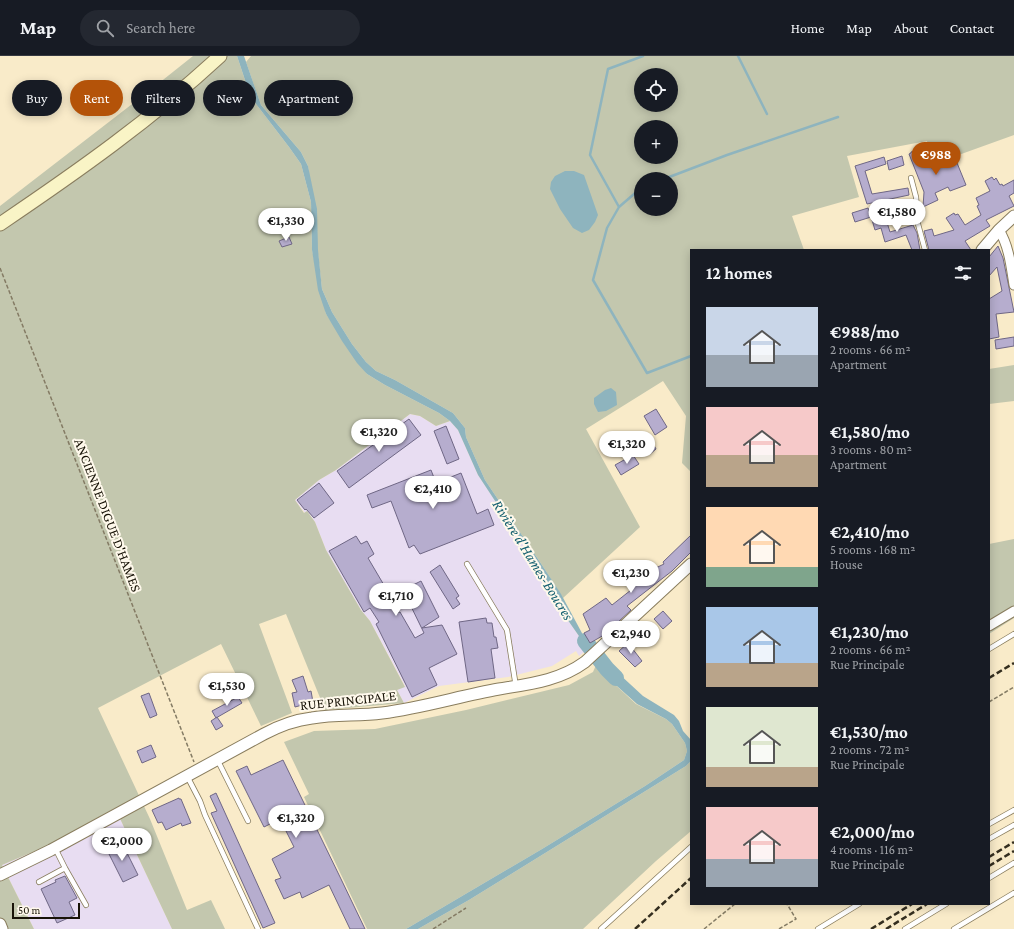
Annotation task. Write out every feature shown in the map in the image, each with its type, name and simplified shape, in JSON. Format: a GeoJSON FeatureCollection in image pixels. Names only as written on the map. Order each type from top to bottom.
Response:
{"type":"FeatureCollection","features":[{"type":"Feature","properties":{"kind":"main road"},"geometry":{"type":"LineString","coordinates":[[0,224],[108,149],[179,93],[220,56]]}},
{"type":"Feature","properties":{"kind":"street"},"geometry":{"type":"LineString","coordinates":[[983,249],[999,230],[1014,216]]}},
{"type":"Feature","properties":{"kind":"street"},"geometry":{"type":"LineString","coordinates":[[999,230],[1004,237],[1014,284]]}},
{"type":"Feature","properties":{"kind":"street","name":"RUE PRINCIPALE"},"geometry":{"type":"LineString","coordinates":[[0,876],[55,848],[274,729],[299,720],[320,717],[383,713],[561,676],[585,662],[690,565]]}},
{"type":"Feature","properties":{"kind":"street"},"geometry":{"type":"LineString","coordinates":[[990,625],[1014,611]]}},
{"type":"Feature","properties":{"kind":"street"},"geometry":{"type":"LineString","coordinates":[[0,924],[2,929]]}},
{"type":"Feature","properties":{"kind":"lane"},"geometry":{"type":"LineString","coordinates":[[911,178],[916,197],[918,224],[926,249]]}},
{"type":"Feature","properties":{"kind":"lane"},"geometry":{"type":"LineString","coordinates":[[467,564],[507,630],[516,686]]}},
{"type":"Feature","properties":{"kind":"lane"},"geometry":{"type":"LineString","coordinates":[[990,648],[1014,634]]}},
{"type":"Feature","properties":{"kind":"lane"},"geometry":{"type":"LineString","coordinates":[[217,759],[248,821]]}},
{"type":"Feature","properties":{"kind":"lane"},"geometry":{"type":"LineString","coordinates":[[192,773],[205,815],[258,929]]}},
{"type":"Feature","properties":{"kind":"lane"},"geometry":{"type":"LineString","coordinates":[[990,823],[1014,810]]}},
{"type":"Feature","properties":{"kind":"lane"},"geometry":{"type":"LineString","coordinates":[[990,838],[1014,825]]}},
{"type":"Feature","properties":{"kind":"lane"},"geometry":{"type":"LineString","coordinates":[[55,848],[86,905]]}},
{"type":"Feature","properties":{"kind":"lane"},"geometry":{"type":"LineString","coordinates":[[601,929],[690,848]]}},
{"type":"Feature","properties":{"kind":"lane"},"geometry":{"type":"LineString","coordinates":[[990,877],[1014,863]]}},
{"type":"Feature","properties":{"kind":"lane"},"geometry":{"type":"LineString","coordinates":[[39,882],[65,868]]}},
{"type":"Feature","properties":{"kind":"lane"},"geometry":{"type":"LineString","coordinates":[[954,929],[1014,893]]}},
{"type":"Feature","properties":{"kind":"lane"},"geometry":{"type":"LineString","coordinates":[[818,929],[857,905]]}},
{"type":"Feature","properties":{"kind":"lane"},"geometry":{"type":"LineString","coordinates":[[904,929],[944,905]]}},
{"type":"Feature","properties":{"kind":"path","name":"ANCIENNE DIGUE D'HAMES"},"geometry":{"type":"LineString","coordinates":[[0,268],[192,773]]}},
{"type":"Feature","properties":{"kind":"path"},"geometry":{"type":"LineString","coordinates":[[990,701],[1014,687]]}},
{"type":"Feature","properties":{"kind":"path"},"geometry":{"type":"LineString","coordinates":[[704,929],[734,905]]}},
{"type":"Feature","properties":{"kind":"path"},"geometry":{"type":"LineString","coordinates":[[779,929],[796,919],[788,905]]}},
{"type":"Feature","properties":{"kind":"path"},"geometry":{"type":"LineString","coordinates":[[433,929],[466,908]]}},
{"type":"Feature","properties":{"kind":"shaded area"},"geometry":{"type":"Polygon","coordinates":[[[410,414],[420,416],[436,426],[450,421],[458,430],[478,475],[545,577],[565,616],[588,649],[579,656],[576,651],[552,666],[508,677],[439,686],[404,703],[397,690],[405,686],[370,621],[361,610],[326,550],[315,522],[307,511],[305,513],[295,500],[319,480],[336,470],[410,414]]]}},
{"type":"Feature","properties":{"kind":"shaded area"},"geometry":{"type":"Polygon","coordinates":[[[115,808],[172,929],[34,929],[2,865],[49,845],[115,808]]]}},
{"type":"Feature","properties":{"kind":"green space"},"geometry":{"type":"Polygon","coordinates":[[[193,56],[237,56],[245,80],[203,80],[203,116],[256,116],[256,104],[301,164],[311,202],[312,250],[326,314],[367,374],[439,413],[450,421],[436,426],[420,416],[410,414],[336,470],[319,480],[295,500],[304,513],[307,511],[315,522],[326,550],[361,610],[370,621],[405,687],[397,690],[404,703],[325,710],[286,614],[259,624],[292,713],[261,726],[221,644],[98,708],[150,819],[187,910],[211,900],[225,929],[172,929],[115,808],[49,845],[2,865],[34,929],[0,929],[0,206],[117,116],[123,116],[123,111],[131,105],[131,116],[195,116],[195,80],[163,80],[193,56]]]}},
{"type":"Feature","properties":{"kind":"green space"},"geometry":{"type":"Polygon","coordinates":[[[251,56],[1014,56],[1014,135],[953,157],[946,142],[929,149],[927,141],[847,156],[859,197],[792,216],[804,249],[690,249],[690,471],[682,463],[686,416],[663,381],[586,429],[640,527],[563,598],[485,480],[466,437],[465,428],[453,413],[376,371],[366,362],[352,344],[332,312],[322,289],[308,166],[301,152],[270,116],[353,116],[353,80],[264,80],[264,109],[261,105],[256,91],[256,80],[252,80],[246,62],[251,56]]]}},
{"type":"Feature","properties":{"kind":"green space"},"geometry":{"type":"Polygon","coordinates":[[[1014,365],[1014,401],[990,404],[990,369],[1014,365]]]}},
{"type":"Feature","properties":{"kind":"green space"},"geometry":{"type":"Polygon","coordinates":[[[1014,539],[1014,618],[990,633],[990,544],[1014,539]]]}},
{"type":"Feature","properties":{"kind":"green space"},"geometry":{"type":"Polygon","coordinates":[[[596,665],[636,704],[666,719],[672,724],[685,743],[687,751],[684,760],[645,786],[542,849],[406,929],[367,929],[304,797],[309,794],[284,742],[314,731],[375,729],[466,710],[569,685],[593,672],[596,665]]]}},
{"type":"Feature","properties":{"kind":"green space"},"geometry":{"type":"Polygon","coordinates":[[[690,762],[690,832],[656,861],[583,929],[418,929],[469,900],[686,766],[690,762]]]}},
{"type":"Feature","properties":{"kind":"water"},"geometry":{"type":"Polygon","coordinates":[[[237,56],[244,56],[252,80],[245,80],[237,56]]]}},
{"type":"Feature","properties":{"kind":"water"},"geometry":{"type":"Polygon","coordinates":[[[256,91],[261,105],[264,109],[264,114],[256,104],[256,91]]]}},
{"type":"Feature","properties":{"kind":"water"},"geometry":{"type":"Polygon","coordinates":[[[265,116],[270,116],[301,152],[308,166],[317,209],[318,250],[322,289],[332,312],[352,344],[366,362],[376,371],[453,413],[465,428],[466,437],[485,480],[561,594],[583,635],[593,646],[588,649],[565,616],[545,577],[478,475],[458,430],[450,421],[439,413],[367,374],[357,363],[342,341],[326,314],[318,290],[312,250],[311,202],[301,164],[265,116]]]}},
{"type":"Feature","properties":{"kind":"water"},"geometry":{"type":"Polygon","coordinates":[[[565,171],[574,171],[584,175],[598,215],[589,230],[582,233],[573,228],[560,209],[550,189],[551,182],[555,176],[565,171]]]}},
{"type":"Feature","properties":{"kind":"water"},"geometry":{"type":"Polygon","coordinates":[[[611,388],[616,392],[617,405],[606,411],[598,412],[594,404],[594,398],[605,390],[611,388]]]}},
{"type":"Feature","properties":{"kind":"water"},"geometry":{"type":"Polygon","coordinates":[[[604,660],[643,696],[674,715],[679,721],[683,731],[690,739],[690,762],[686,766],[469,900],[418,929],[406,929],[542,849],[645,786],[684,760],[687,751],[685,743],[672,724],[666,719],[637,704],[596,665],[604,660]]]}},
{"type":"Feature","properties":{"kind":"building"},"geometry":{"type":"Polygon","coordinates":[[[918,150],[919,153],[925,151],[931,168],[955,158],[966,185],[950,191],[948,187],[935,193],[938,200],[923,207],[924,192],[909,154],[918,150]]]}},
{"type":"Feature","properties":{"kind":"building"},"geometry":{"type":"Polygon","coordinates":[[[902,156],[904,165],[889,170],[887,161],[902,156]]]}},
{"type":"Feature","properties":{"kind":"building"},"geometry":{"type":"Polygon","coordinates":[[[884,157],[886,164],[865,171],[872,194],[908,188],[909,195],[867,204],[855,166],[884,157]]]}},
{"type":"Feature","properties":{"kind":"building"},"geometry":{"type":"Polygon","coordinates":[[[992,177],[994,180],[996,178],[1000,185],[1002,184],[1003,186],[1014,180],[1014,193],[1009,196],[1014,206],[986,220],[990,226],[965,241],[970,249],[929,249],[924,231],[932,229],[934,236],[954,230],[946,218],[954,213],[955,215],[958,214],[965,225],[981,215],[977,206],[979,205],[976,198],[990,191],[985,181],[992,177]]]}},
{"type":"Feature","properties":{"kind":"building"},"geometry":{"type":"Polygon","coordinates":[[[868,208],[871,217],[855,222],[852,213],[868,208]]]}},
{"type":"Feature","properties":{"kind":"building"},"geometry":{"type":"Polygon","coordinates":[[[885,216],[890,232],[913,225],[917,233],[920,249],[912,249],[906,235],[885,242],[881,228],[875,230],[872,220],[885,216]]]}},
{"type":"Feature","properties":{"kind":"building"},"geometry":{"type":"Polygon","coordinates":[[[289,237],[292,244],[282,247],[279,241],[289,237]]]}},
{"type":"Feature","properties":{"kind":"building"},"geometry":{"type":"Polygon","coordinates":[[[998,246],[1003,258],[1014,312],[996,314],[999,337],[990,339],[990,298],[1002,291],[997,267],[990,275],[990,256],[998,246]]]}},
{"type":"Feature","properties":{"kind":"building"},"geometry":{"type":"Polygon","coordinates":[[[1014,337],[1014,346],[996,349],[995,340],[1014,337]]]}},
{"type":"Feature","properties":{"kind":"building"},"geometry":{"type":"Polygon","coordinates":[[[656,409],[667,427],[655,435],[644,416],[656,409]]]}},
{"type":"Feature","properties":{"kind":"building"},"geometry":{"type":"Polygon","coordinates":[[[409,419],[421,435],[349,488],[337,471],[409,419]]]}},
{"type":"Feature","properties":{"kind":"building"},"geometry":{"type":"Polygon","coordinates":[[[446,426],[459,459],[447,464],[434,431],[446,426]]]}},
{"type":"Feature","properties":{"kind":"building"},"geometry":{"type":"Polygon","coordinates":[[[650,438],[656,449],[650,454],[643,442],[650,438]]]}},
{"type":"Feature","properties":{"kind":"building"},"geometry":{"type":"Polygon","coordinates":[[[633,455],[639,464],[621,475],[615,465],[633,455]]]}},
{"type":"Feature","properties":{"kind":"building"},"geometry":{"type":"Polygon","coordinates":[[[431,470],[436,483],[461,473],[477,514],[488,509],[494,525],[420,554],[414,545],[409,548],[391,501],[372,508],[367,495],[431,470]]]}},
{"type":"Feature","properties":{"kind":"building"},"geometry":{"type":"Polygon","coordinates":[[[319,483],[334,503],[314,518],[297,500],[319,483]]]}},
{"type":"Feature","properties":{"kind":"building"},"geometry":{"type":"Polygon","coordinates":[[[356,536],[361,544],[367,541],[374,554],[368,558],[391,597],[388,598],[397,613],[400,612],[415,638],[424,633],[403,590],[421,581],[439,617],[422,628],[442,625],[457,654],[429,668],[437,685],[412,697],[376,624],[379,622],[370,608],[364,612],[329,551],[356,536]]]}},
{"type":"Feature","properties":{"kind":"building"},"geometry":{"type":"Polygon","coordinates":[[[690,536],[690,553],[672,571],[627,606],[631,610],[604,635],[590,643],[584,633],[590,630],[583,614],[606,598],[612,605],[631,590],[623,579],[631,574],[627,569],[634,565],[641,575],[664,564],[663,562],[690,536]]]}},
{"type":"Feature","properties":{"kind":"building"},"geometry":{"type":"Polygon","coordinates":[[[440,565],[459,596],[456,598],[460,604],[453,609],[430,572],[440,565]]]}},
{"type":"Feature","properties":{"kind":"building"},"geometry":{"type":"Polygon","coordinates":[[[663,611],[672,621],[663,629],[654,619],[663,611]]]}},
{"type":"Feature","properties":{"kind":"building"},"geometry":{"type":"Polygon","coordinates":[[[486,618],[487,623],[492,623],[494,637],[496,637],[498,648],[491,649],[495,678],[468,682],[459,622],[486,618]]]}},
{"type":"Feature","properties":{"kind":"building"},"geometry":{"type":"Polygon","coordinates":[[[628,643],[642,661],[635,667],[619,651],[628,643]]]}},
{"type":"Feature","properties":{"kind":"building"},"geometry":{"type":"Polygon","coordinates":[[[303,676],[308,692],[311,691],[313,702],[295,707],[292,693],[297,692],[292,680],[303,676]]]}},
{"type":"Feature","properties":{"kind":"building"},"geometry":{"type":"Polygon","coordinates":[[[149,693],[157,715],[150,718],[141,696],[149,693]]]}},
{"type":"Feature","properties":{"kind":"building"},"geometry":{"type":"Polygon","coordinates":[[[238,697],[242,703],[216,718],[212,711],[238,697]]]}},
{"type":"Feature","properties":{"kind":"building"},"geometry":{"type":"Polygon","coordinates":[[[217,717],[223,726],[216,730],[211,721],[217,717]]]}},
{"type":"Feature","properties":{"kind":"building"},"geometry":{"type":"Polygon","coordinates":[[[151,745],[156,757],[142,763],[137,751],[151,745]]]}},
{"type":"Feature","properties":{"kind":"building"},"geometry":{"type":"Polygon","coordinates":[[[283,760],[365,929],[350,929],[329,885],[302,898],[300,892],[284,899],[275,880],[281,878],[272,859],[294,847],[280,819],[264,827],[236,771],[247,766],[251,775],[283,760]]]}},
{"type":"Feature","properties":{"kind":"building"},"geometry":{"type":"Polygon","coordinates":[[[216,793],[275,923],[263,928],[211,813],[217,811],[210,796],[216,793]]]}},
{"type":"Feature","properties":{"kind":"building"},"geometry":{"type":"Polygon","coordinates":[[[179,798],[181,799],[191,823],[182,826],[181,823],[166,830],[162,822],[158,823],[152,810],[179,798]]]}},
{"type":"Feature","properties":{"kind":"building"},"geometry":{"type":"Polygon","coordinates":[[[121,841],[138,875],[123,882],[106,848],[121,841]]]}},
{"type":"Feature","properties":{"kind":"building"},"geometry":{"type":"Polygon","coordinates":[[[65,876],[77,898],[69,902],[75,915],[57,923],[41,889],[56,882],[55,880],[65,876]]]}},
{"type":"Feature","properties":{"kind":"waterway"},"geometry":{"type":"LineString","coordinates":[[643,56],[608,69],[590,155],[619,207],[607,228],[593,280],[647,373],[690,356]]}},
{"type":"Feature","properties":{"kind":"waterway"},"geometry":{"type":"LineString","coordinates":[[738,56],[767,114]]}},
{"type":"Feature","properties":{"kind":"waterway"},"geometry":{"type":"LineString","coordinates":[[678,174],[727,155],[838,117]]}},
{"type":"Feature","properties":{"kind":"waterway"},"geometry":{"type":"LineString","coordinates":[[619,207],[634,194]]}},
{"type":"Feature","properties":{"kind":"waterway","name":"Rivière d'Hames-Boucres"},"geometry":{"type":"LineString","coordinates":[[585,641],[616,678]]}},
{"type":"Feature","properties":{"kind":"railway"},"geometry":{"type":"LineString","coordinates":[[990,677],[1014,663]]}},
{"type":"Feature","properties":{"kind":"railway"},"geometry":{"type":"LineString","coordinates":[[990,856],[1014,842]]}},
{"type":"Feature","properties":{"kind":"railway"},"geometry":{"type":"LineString","coordinates":[[990,865],[1014,851]]}},
{"type":"Feature","properties":{"kind":"railway"},"geometry":{"type":"LineString","coordinates":[[635,929],[690,879]]}},
{"type":"Feature","properties":{"kind":"railway"},"geometry":{"type":"LineString","coordinates":[[871,929],[910,905]]}},
{"type":"Feature","properties":{"kind":"railway"},"geometry":{"type":"LineString","coordinates":[[886,929],[925,905]]}}]}
